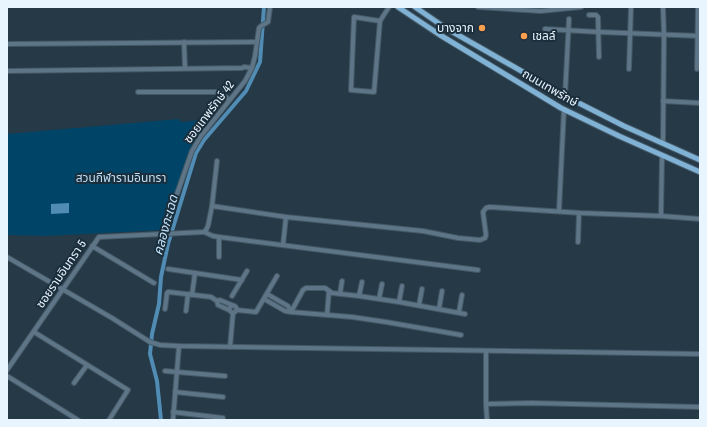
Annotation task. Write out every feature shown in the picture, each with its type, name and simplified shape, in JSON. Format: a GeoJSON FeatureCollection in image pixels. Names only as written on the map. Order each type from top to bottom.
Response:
{"type":"FeatureCollection","features":[{"type":"Feature","properties":{"kind":"main road","name":"ถนนเทพรักษ์"},"geometry":{"type":"LineString","coordinates":[[398,7],[440,35],[564,109],[662,156],[700,172]]}},
{"type":"Feature","properties":{"kind":"main road","name":"ถนนเทพรักษ์"},"geometry":{"type":"LineString","coordinates":[[419,8],[444,27],[565,96],[624,126],[700,160]]}},
{"type":"Feature","properties":{"kind":"street","name":"ซอยเทพรักษ์ 42"},"geometry":{"type":"LineString","coordinates":[[163,234],[192,151],[201,136],[250,73],[255,56],[258,30],[261,26],[268,22],[270,7]]}},
{"type":"Feature","properties":{"kind":"street"},"geometry":{"type":"LineString","coordinates":[[380,21],[354,17],[351,90],[374,92],[380,21],[389,7]]}},
{"type":"Feature","properties":{"kind":"street"},"geometry":{"type":"LineString","coordinates":[[478,7],[541,12],[581,7]]}},
{"type":"Feature","properties":{"kind":"street"},"geometry":{"type":"LineString","coordinates":[[629,69],[631,7]]}},
{"type":"Feature","properties":{"kind":"street"},"geometry":{"type":"LineString","coordinates":[[663,7],[663,143]]}},
{"type":"Feature","properties":{"kind":"street"},"geometry":{"type":"LineString","coordinates":[[697,69],[699,36],[698,7]]}},
{"type":"Feature","properties":{"kind":"street"},"geometry":{"type":"LineString","coordinates":[[589,15],[596,15],[598,17],[599,58]]}},
{"type":"Feature","properties":{"kind":"street"},"geometry":{"type":"LineString","coordinates":[[565,96],[569,20]]}},
{"type":"Feature","properties":{"kind":"street"},"geometry":{"type":"LineString","coordinates":[[545,29],[699,36]]}},
{"type":"Feature","properties":{"kind":"street"},"geometry":{"type":"LineString","coordinates":[[184,42],[185,68]]}},
{"type":"Feature","properties":{"kind":"street"},"geometry":{"type":"LineString","coordinates":[[7,44],[254,42]]}},
{"type":"Feature","properties":{"kind":"street"},"geometry":{"type":"LineString","coordinates":[[7,71],[242,68],[244,66],[252,68]]}},
{"type":"Feature","properties":{"kind":"street"},"geometry":{"type":"LineString","coordinates":[[242,68],[250,73]]}},
{"type":"Feature","properties":{"kind":"street"},"geometry":{"type":"LineString","coordinates":[[138,92],[216,92],[223,94],[229,100]]}},
{"type":"Feature","properties":{"kind":"street"},"geometry":{"type":"LineString","coordinates":[[663,101],[700,103]]}},
{"type":"Feature","properties":{"kind":"street"},"geometry":{"type":"LineString","coordinates":[[559,211],[564,109]]}},
{"type":"Feature","properties":{"kind":"street"},"geometry":{"type":"LineString","coordinates":[[661,216],[662,156]]}},
{"type":"Feature","properties":{"kind":"street"},"geometry":{"type":"LineString","coordinates":[[693,157],[700,156]]}},
{"type":"Feature","properties":{"kind":"street"},"geometry":{"type":"LineString","coordinates":[[217,161],[212,206],[208,226],[204,232],[212,236],[478,270]]}},
{"type":"Feature","properties":{"kind":"street"},"geometry":{"type":"LineString","coordinates":[[212,206],[286,218],[423,231],[458,238],[480,240],[485,238],[486,235],[484,212],[488,207],[700,219]]}},
{"type":"Feature","properties":{"kind":"street"},"geometry":{"type":"LineString","coordinates":[[578,242],[579,213]]}},
{"type":"Feature","properties":{"kind":"street"},"geometry":{"type":"LineString","coordinates":[[283,245],[286,218]]}},
{"type":"Feature","properties":{"kind":"street","name":"ซอยรามอินทรา 5"},"geometry":{"type":"LineString","coordinates":[[7,370],[99,237],[178,232],[204,232]]}},
{"type":"Feature","properties":{"kind":"street"},"geometry":{"type":"LineString","coordinates":[[219,237],[219,258]]}},
{"type":"Feature","properties":{"kind":"street"},"geometry":{"type":"LineString","coordinates":[[92,246],[154,283]]}},
{"type":"Feature","properties":{"kind":"street"},"geometry":{"type":"LineString","coordinates":[[7,257],[155,344],[230,347],[700,354]]}},
{"type":"Feature","properties":{"kind":"street"},"geometry":{"type":"LineString","coordinates":[[168,269],[242,280]]}},
{"type":"Feature","properties":{"kind":"street"},"geometry":{"type":"LineString","coordinates":[[232,296],[247,271]]}},
{"type":"Feature","properties":{"kind":"street"},"geometry":{"type":"LineString","coordinates":[[186,311],[195,273]]}},
{"type":"Feature","properties":{"kind":"street"},"geometry":{"type":"LineString","coordinates":[[165,308],[168,292],[211,297],[217,301],[218,305],[233,311],[256,312],[277,276]]}},
{"type":"Feature","properties":{"kind":"street"},"geometry":{"type":"LineString","coordinates":[[340,294],[342,281]]}},
{"type":"Feature","properties":{"kind":"street"},"geometry":{"type":"LineString","coordinates":[[359,296],[362,282]]}},
{"type":"Feature","properties":{"kind":"street"},"geometry":{"type":"LineString","coordinates":[[379,299],[382,284]]}},
{"type":"Feature","properties":{"kind":"street"},"geometry":{"type":"LineString","coordinates":[[400,302],[402,286]]}},
{"type":"Feature","properties":{"kind":"street"},"geometry":{"type":"LineString","coordinates":[[291,312],[303,290],[306,288],[325,288],[332,293],[400,302],[465,314]]}},
{"type":"Feature","properties":{"kind":"street"},"geometry":{"type":"LineString","coordinates":[[419,305],[422,289]]}},
{"type":"Feature","properties":{"kind":"street"},"geometry":{"type":"LineString","coordinates":[[439,309],[442,291]]}},
{"type":"Feature","properties":{"kind":"street"},"geometry":{"type":"LineString","coordinates":[[327,315],[329,292]]}},
{"type":"Feature","properties":{"kind":"street"},"geometry":{"type":"LineString","coordinates":[[266,294],[288,306],[291,312]]}},
{"type":"Feature","properties":{"kind":"street"},"geometry":{"type":"LineString","coordinates":[[459,312],[462,295]]}},
{"type":"Feature","properties":{"kind":"street"},"geometry":{"type":"LineString","coordinates":[[264,299],[285,311],[352,317],[461,335]]}},
{"type":"Feature","properties":{"kind":"street"},"geometry":{"type":"LineString","coordinates":[[217,301],[220,300],[236,307],[233,311],[230,347]]}},
{"type":"Feature","properties":{"kind":"street"},"geometry":{"type":"LineString","coordinates":[[34,332],[128,390],[109,420]]}},
{"type":"Feature","properties":{"kind":"street"},"geometry":{"type":"LineString","coordinates":[[173,420],[179,346]]}},
{"type":"Feature","properties":{"kind":"street"},"geometry":{"type":"LineString","coordinates":[[486,351],[487,420]]}},
{"type":"Feature","properties":{"kind":"street"},"geometry":{"type":"LineString","coordinates":[[74,383],[87,365]]}},
{"type":"Feature","properties":{"kind":"street"},"geometry":{"type":"LineString","coordinates":[[165,371],[225,376]]}},
{"type":"Feature","properties":{"kind":"street"},"geometry":{"type":"LineString","coordinates":[[7,376],[78,420]]}},
{"type":"Feature","properties":{"kind":"street"},"geometry":{"type":"LineString","coordinates":[[175,392],[223,397]]}},
{"type":"Feature","properties":{"kind":"street"},"geometry":{"type":"LineString","coordinates":[[486,404],[531,403],[700,407]]}},
{"type":"Feature","properties":{"kind":"street"},"geometry":{"type":"LineString","coordinates":[[173,412],[223,418]]}},
{"type":"Feature","properties":{"kind":"green space","name":"สวนกีฬารามอินทรา"},"geometry":{"type":"Polygon","coordinates":[[[179,119],[181,122],[211,119],[197,137],[190,150],[163,230],[46,236],[7,235],[7,134],[179,119]]]}},
{"type":"Feature","properties":{"kind":"shaded area"},"geometry":{"type":"Polygon","coordinates":[[[69,203],[69,213],[51,214],[51,204],[69,203]]]}},
{"type":"Feature","properties":{"kind":"waterway","name":"คลองกะเฉด"},"geometry":{"type":"LineString","coordinates":[[161,420],[157,381],[150,354],[152,334],[159,304],[161,277],[168,244],[196,153],[204,140],[246,91],[260,62],[264,7]]}},
{"type":"Feature","properties":{"kind":"place","name":"บางจาก"},"geometry":{"type":"Point","coordinates":[482,28]}},
{"type":"Feature","properties":{"kind":"place","name":"เชลล์"},"geometry":{"type":"Point","coordinates":[524,36]}}]}
